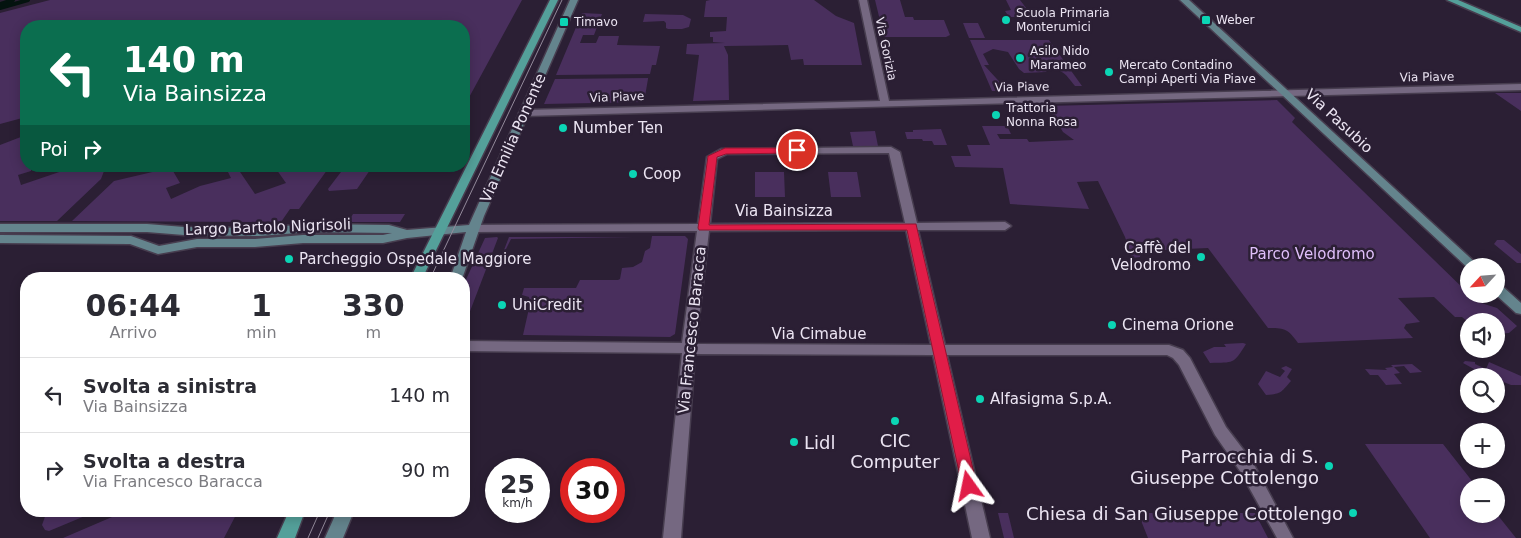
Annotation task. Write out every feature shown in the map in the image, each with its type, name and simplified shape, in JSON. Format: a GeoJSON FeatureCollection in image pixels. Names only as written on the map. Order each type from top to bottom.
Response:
{"type":"FeatureCollection","features":[{"type":"Feature","properties":{"kind":"main road","name":"Via Emilia Ponente"},"geometry":{"type":"LineString","coordinates":[[470,168],[554,0]]}},
{"type":"Feature","properties":{"kind":"main road"},"geometry":{"type":"LineString","coordinates":[[1451,0],[1521,30]]}},
{"type":"Feature","properties":{"kind":"main road"},"geometry":{"type":"LineString","coordinates":[[1467,0],[1521,23]]}},
{"type":"Feature","properties":{"kind":"main road","name":"Via Emilia Ponente"},"geometry":{"type":"LineString","coordinates":[[419,272],[468,172]]}},
{"type":"Feature","properties":{"kind":"main road"},"geometry":{"type":"LineString","coordinates":[[286,538],[295,517]]}},
{"type":"Feature","properties":{"kind":"street","name":"Via Emilia Ponente"},"geometry":{"type":"LineString","coordinates":[[458,272],[474,228],[574,0]]}},
{"type":"Feature","properties":{"kind":"street","name":"Via Gorizia"},"geometry":{"type":"LineString","coordinates":[[863,0],[885,102]]}},
{"type":"Feature","properties":{"kind":"street","name":"Via Pasubio"},"geometry":{"type":"LineString","coordinates":[[1184,0],[1464,258]]}},
{"type":"Feature","properties":{"kind":"street","name":"Via Piave"},"geometry":{"type":"LineString","coordinates":[[524,113],[885,102],[1521,87]]}},
{"type":"Feature","properties":{"kind":"street","name":"Via Francesco Baracca"},"geometry":{"type":"LineString","coordinates":[[672,538],[689,348],[711,159],[718,152],[894,150],[912,226]]}},
{"type":"Feature","properties":{"kind":"street"},"geometry":{"type":"LineString","coordinates":[[912,226],[980,538]]}},
{"type":"Feature","properties":{"kind":"street","name":"Via Bainsizza"},"geometry":{"type":"LineString","coordinates":[[474,228],[1005,226]]}},
{"type":"Feature","properties":{"kind":"street","name":"Largo Bartolo Nigrisoli"},"geometry":{"type":"LineString","coordinates":[[0,228],[147,228],[184,231],[259,232],[304,228],[389,229],[407,234]]}},
{"type":"Feature","properties":{"kind":"street","name":"Largo Bartolo Nigrisoli"},"geometry":{"type":"LineString","coordinates":[[0,239],[131,240],[153,249],[166,249],[194,243],[255,243],[303,239],[383,239],[407,234],[474,228]]}},
{"type":"Feature","properties":{"kind":"street"},"geometry":{"type":"LineString","coordinates":[[1505,296],[1521,310]]}},
{"type":"Feature","properties":{"kind":"street","name":"Via Cimabue"},"geometry":{"type":"LineString","coordinates":[[470,346],[689,348],[701,350],[1163,349],[1174,352],[1185,362],[1220,430],[1246,466],[1285,537]]}},
{"type":"Feature","properties":{"kind":"street"},"geometry":{"type":"LineString","coordinates":[[334,538],[343,517]]}},
{"type":"Feature","properties":{"kind":"green space"},"geometry":{"type":"Polygon","coordinates":[[[50,0],[522,0],[470,96],[470,20],[20,20],[20,119],[0,124],[0,13],[50,0]]]}},
{"type":"Feature","properties":{"kind":"green space"},"geometry":{"type":"Polygon","coordinates":[[[814,0],[836,16],[854,23],[862,65],[804,65],[803,59],[791,60],[788,45],[724,46],[728,55],[729,100],[693,101],[699,55],[686,54],[687,44],[725,43],[713,42],[713,37],[710,37],[710,32],[726,31],[727,17],[704,17],[706,1],[814,0]]]}},
{"type":"Feature","properties":{"kind":"green space"},"geometry":{"type":"Polygon","coordinates":[[[875,0],[900,0],[905,17],[913,17],[914,20],[944,20],[950,35],[946,37],[884,37],[875,0]]]}},
{"type":"Feature","properties":{"kind":"green space"},"geometry":{"type":"Polygon","coordinates":[[[1006,0],[1020,0],[1033,17],[1009,17],[1005,11],[1011,10],[1006,0]]]}},
{"type":"Feature","properties":{"kind":"green space"},"geometry":{"type":"Polygon","coordinates":[[[582,13],[602,14],[594,35],[583,35],[580,43],[596,43],[599,36],[619,36],[617,45],[660,46],[656,65],[652,65],[650,74],[556,75],[582,13]]]}},
{"type":"Feature","properties":{"kind":"green space"},"geometry":{"type":"Polygon","coordinates":[[[645,14],[683,15],[691,19],[689,27],[668,29],[664,21],[643,22],[645,14]]]}},
{"type":"Feature","properties":{"kind":"green space"},"geometry":{"type":"Polygon","coordinates":[[[963,23],[978,23],[985,38],[969,38],[963,23]]]}},
{"type":"Feature","properties":{"kind":"green space"},"geometry":{"type":"Polygon","coordinates":[[[970,40],[1049,40],[1082,86],[1075,86],[1064,73],[1058,70],[1048,69],[1046,72],[1024,73],[1019,69],[1008,52],[993,49],[983,54],[989,65],[984,65],[1008,91],[992,91],[970,40]]]}},
{"type":"Feature","properties":{"kind":"green space"},"geometry":{"type":"Polygon","coordinates":[[[648,78],[644,102],[544,104],[555,79],[648,78]]]}},
{"type":"Feature","properties":{"kind":"green space"},"geometry":{"type":"Polygon","coordinates":[[[1495,93],[1521,93],[1521,111],[1495,93]]]}},
{"type":"Feature","properties":{"kind":"green space","name":"Parco Velodromo"},"geometry":{"type":"Polygon","coordinates":[[[1277,100],[1295,118],[1292,122],[1460,285],[1460,303],[1481,303],[1497,308],[1503,313],[1460,313],[1460,317],[1455,317],[1434,297],[1398,298],[1420,322],[1406,324],[1404,328],[1413,338],[1298,343],[1286,330],[1268,328],[1208,248],[1141,251],[1140,257],[1132,258],[1125,237],[1098,181],[1077,182],[1089,209],[1010,204],[1003,168],[955,167],[951,156],[971,156],[967,145],[990,145],[982,126],[1007,126],[1011,134],[997,134],[1000,139],[1027,139],[1029,142],[1074,140],[1063,132],[1047,106],[1277,100]]]}},
{"type":"Feature","properties":{"kind":"green space"},"geometry":{"type":"Polygon","coordinates":[[[941,129],[947,145],[934,145],[932,141],[923,141],[922,139],[907,139],[905,132],[913,132],[913,130],[941,129]]]}},
{"type":"Feature","properties":{"kind":"green space"},"geometry":{"type":"Polygon","coordinates":[[[875,131],[878,146],[853,146],[850,132],[875,131]]]}},
{"type":"Feature","properties":{"kind":"green space"},"geometry":{"type":"Polygon","coordinates":[[[20,137],[20,172],[28,172],[18,175],[21,185],[59,172],[104,172],[101,179],[57,221],[0,221],[0,145],[20,137]]]}},
{"type":"Feature","properties":{"kind":"green space"},"geometry":{"type":"Polygon","coordinates":[[[152,172],[174,172],[180,183],[166,188],[171,199],[200,186],[231,178],[228,172],[240,172],[255,194],[286,183],[278,172],[326,172],[299,209],[290,209],[281,222],[72,221],[114,181],[152,172]]]}},
{"type":"Feature","properties":{"kind":"green space"},"geometry":{"type":"Polygon","coordinates":[[[341,172],[369,172],[357,189],[329,191],[328,189],[341,172]]]}},
{"type":"Feature","properties":{"kind":"green space"},"geometry":{"type":"Polygon","coordinates":[[[755,172],[784,172],[785,197],[755,197],[755,172]]]}},
{"type":"Feature","properties":{"kind":"green space"},"geometry":{"type":"Polygon","coordinates":[[[828,172],[857,172],[861,197],[831,197],[828,172]]]}},
{"type":"Feature","properties":{"kind":"green space"},"geometry":{"type":"Polygon","coordinates":[[[353,214],[405,214],[400,222],[348,222],[353,214]]]}},
{"type":"Feature","properties":{"kind":"green space"},"geometry":{"type":"Polygon","coordinates":[[[652,236],[685,236],[688,239],[675,334],[670,337],[523,335],[530,304],[529,297],[522,295],[524,288],[576,288],[580,280],[618,280],[620,279],[622,268],[633,267],[642,262],[645,251],[650,248],[652,236]]]}},
{"type":"Feature","properties":{"kind":"green space"},"geometry":{"type":"Polygon","coordinates":[[[509,237],[634,237],[511,239],[504,250],[509,237]]]}},
{"type":"Feature","properties":{"kind":"green space"},"geometry":{"type":"Polygon","coordinates":[[[485,238],[498,238],[470,311],[469,272],[485,238]]]}},
{"type":"Feature","properties":{"kind":"green space"},"geometry":{"type":"Polygon","coordinates":[[[1497,240],[1504,240],[1521,254],[1521,263],[1517,263],[1494,244],[1497,240]]]}},
{"type":"Feature","properties":{"kind":"green space","name":"Parco Velodromo"},"geometry":{"type":"Polygon","coordinates":[[[1505,315],[1517,326],[1509,333],[1505,333],[1505,315]]]}},
{"type":"Feature","properties":{"kind":"green space"},"geometry":{"type":"Polygon","coordinates":[[[1224,344],[1246,344],[1238,356],[1229,362],[1210,363],[1203,352],[1214,347],[1226,347],[1224,344]]]}},
{"type":"Feature","properties":{"kind":"green space"},"geometry":{"type":"Polygon","coordinates":[[[1465,361],[1475,362],[1475,364],[1484,368],[1472,368],[1463,363],[1465,361]]]}},
{"type":"Feature","properties":{"kind":"green space"},"geometry":{"type":"Polygon","coordinates":[[[1489,362],[1503,368],[1486,368],[1489,362]]]}},
{"type":"Feature","properties":{"kind":"green space"},"geometry":{"type":"Polygon","coordinates":[[[1412,364],[1422,372],[1410,373],[1404,366],[1394,367],[1400,373],[1394,374],[1402,384],[1386,385],[1378,375],[1370,375],[1365,369],[1387,370],[1385,368],[1393,367],[1391,365],[1412,364]]]}},
{"type":"Feature","properties":{"kind":"green space"},"geometry":{"type":"Polygon","coordinates":[[[1286,366],[1292,369],[1287,377],[1291,381],[1281,392],[1266,395],[1258,384],[1266,371],[1280,377],[1285,371],[1281,368],[1286,366]]]}},
{"type":"Feature","properties":{"kind":"green space"},"geometry":{"type":"Polygon","coordinates":[[[1505,369],[1521,376],[1521,385],[1505,383],[1505,369]]]}},
{"type":"Feature","properties":{"kind":"green space"},"geometry":{"type":"Polygon","coordinates":[[[1365,444],[1443,444],[1470,478],[1460,478],[1460,523],[1504,523],[1516,538],[1430,538],[1365,444]]]}},
{"type":"Feature","properties":{"kind":"green space"},"geometry":{"type":"Polygon","coordinates":[[[998,513],[1008,513],[1014,538],[1004,538],[998,513]]]}},
{"type":"Feature","properties":{"kind":"green space"},"geometry":{"type":"Polygon","coordinates":[[[1138,513],[1255,513],[1268,538],[1148,538],[1138,513]]]}},
{"type":"Feature","properties":{"kind":"green space"},"geometry":{"type":"Polygon","coordinates":[[[45,517],[83,517],[49,531],[45,530],[42,525],[45,517]]]}},
{"type":"Feature","properties":{"kind":"green space"},"geometry":{"type":"Polygon","coordinates":[[[112,517],[235,517],[224,538],[63,538],[112,517]]]}},
{"type":"Feature","properties":{"kind":"waterway"},"geometry":{"type":"LineString","coordinates":[[0,4],[13,0]]}},
{"type":"Feature","properties":{"kind":"waterway"},"geometry":{"type":"LineString","coordinates":[[0,8],[28,0]]}},
{"type":"Feature","properties":{"kind":"tram line"},"geometry":{"type":"LineString","coordinates":[[433,272],[562,0]]}},
{"type":"Feature","properties":{"kind":"tram line"},"geometry":{"type":"LineString","coordinates":[[308,538],[317,517]]}},
{"type":"Feature","properties":{"kind":"tram line"},"geometry":{"type":"LineString","coordinates":[[318,538],[327,517]]}},
{"type":"Feature","properties":{"kind":"place","name":"Scuola Primaria Monterumici"},"geometry":{"type":"Point","coordinates":[1006,20]}},
{"type":"Feature","properties":{"kind":"place","name":"Weber"},"geometry":{"type":"Point","coordinates":[1206,20]}},
{"type":"Feature","properties":{"kind":"place","name":"Timavo"},"geometry":{"type":"Point","coordinates":[564,22]}},
{"type":"Feature","properties":{"kind":"place","name":"Asilo Nido Marameo"},"geometry":{"type":"Point","coordinates":[1020,58]}},
{"type":"Feature","properties":{"kind":"place","name":"Mercato Contadino Campi Aperti Via Piave"},"geometry":{"type":"Point","coordinates":[1109,72]}},
{"type":"Feature","properties":{"kind":"place","name":"Trattoria Nonna Rosa"},"geometry":{"type":"Point","coordinates":[996,115]}},
{"type":"Feature","properties":{"kind":"place","name":"Number Ten"},"geometry":{"type":"Point","coordinates":[563,128]}},
{"type":"Feature","properties":{"kind":"place","name":"Coop"},"geometry":{"type":"Point","coordinates":[633,174]}},
{"type":"Feature","properties":{"kind":"place","name":"Caffè del Velodromo"},"geometry":{"type":"Point","coordinates":[1201,257]}},
{"type":"Feature","properties":{"kind":"place","name":"Parcheggio Ospedale Maggiore"},"geometry":{"type":"Point","coordinates":[289,259]}},
{"type":"Feature","properties":{"kind":"place","name":"UniCredit"},"geometry":{"type":"Point","coordinates":[502,305]}},
{"type":"Feature","properties":{"kind":"place","name":"Cinema Orione"},"geometry":{"type":"Point","coordinates":[1112,325]}},
{"type":"Feature","properties":{"kind":"place","name":"Alfasigma S.p.A."},"geometry":{"type":"Point","coordinates":[980,399]}},
{"type":"Feature","properties":{"kind":"place","name":"CIC Computer"},"geometry":{"type":"Point","coordinates":[895,421]}},
{"type":"Feature","properties":{"kind":"place","name":"Lidl"},"geometry":{"type":"Point","coordinates":[794,442]}},
{"type":"Feature","properties":{"kind":"place","name":"Parrocchia di S. Giuseppe Cottolengo"},"geometry":{"type":"Point","coordinates":[1329,466]}},
{"type":"Feature","properties":{"kind":"place","name":"Chiesa di San Giuseppe Cottolengo"},"geometry":{"type":"Point","coordinates":[1353,513]}},
{"type":"Feature","properties":{"kind":"route"},"geometry":{"type":"LineString","coordinates":[[797,150],[725,151],[713,156],[711,159],[703,228],[912,226],[969,486]]}}]}
